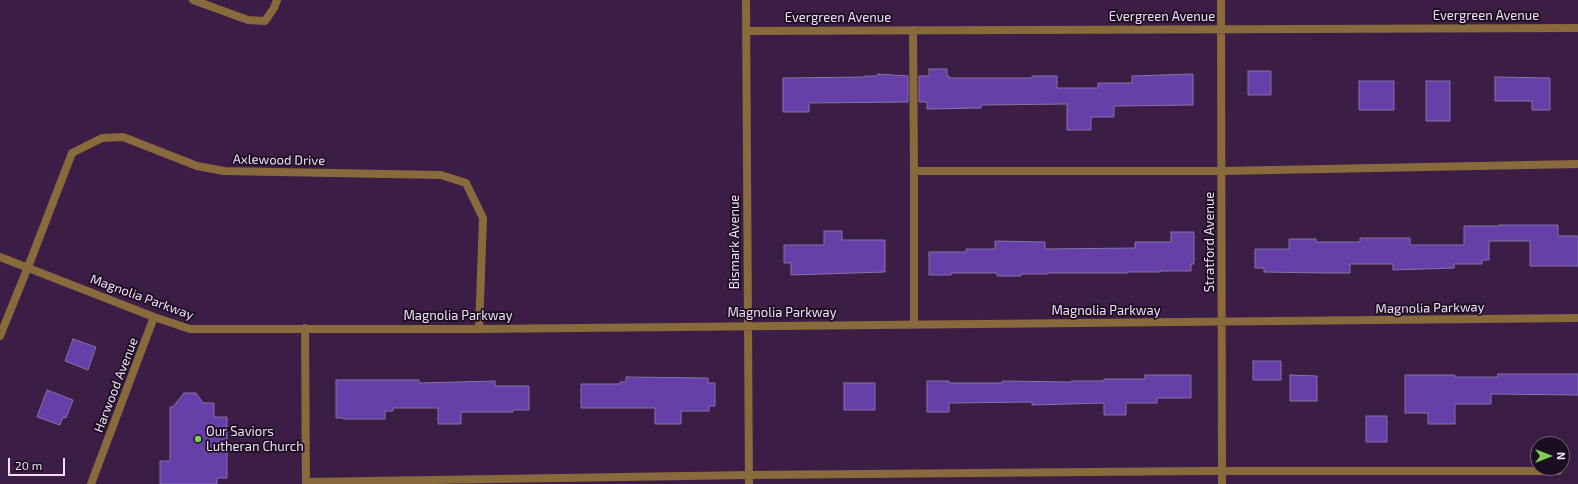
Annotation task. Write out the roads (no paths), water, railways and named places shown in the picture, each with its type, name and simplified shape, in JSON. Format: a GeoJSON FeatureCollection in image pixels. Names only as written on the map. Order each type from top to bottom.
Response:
{"type":"FeatureCollection","features":[{"type":"Feature","properties":{"kind":"street"},"geometry":{"type":"LineString","coordinates":[[193,0],[248,20],[265,21],[274,8],[277,0]]}},
{"type":"Feature","properties":{"kind":"street","name":"Bismark Avenue"},"geometry":{"type":"LineString","coordinates":[[746,0],[749,484]]}},
{"type":"Feature","properties":{"kind":"street","name":"Stratford Avenue"},"geometry":{"type":"LineString","coordinates":[[1221,0],[1222,484]]}},
{"type":"Feature","properties":{"kind":"street","name":"Evergreen Avenue"},"geometry":{"type":"LineString","coordinates":[[746,31],[1578,28]]}},
{"type":"Feature","properties":{"kind":"street"},"geometry":{"type":"LineString","coordinates":[[913,30],[914,324]]}},
{"type":"Feature","properties":{"kind":"street","name":"Axlewood Drive"},"geometry":{"type":"LineString","coordinates":[[0,336],[72,153],[102,138],[123,137],[196,166],[224,171],[441,174],[466,183],[483,218],[479,329]]}},
{"type":"Feature","properties":{"kind":"street"},"geometry":{"type":"LineString","coordinates":[[914,171],[1222,171],[1578,164]]}},
{"type":"Feature","properties":{"kind":"street","name":"Magnolia Parkway"},"geometry":{"type":"LineString","coordinates":[[0,257],[154,317],[190,329],[479,329],[748,325],[1578,318]]}},
{"type":"Feature","properties":{"kind":"street","name":"Harwood Avenue"},"geometry":{"type":"LineString","coordinates":[[91,484],[154,317]]}},
{"type":"Feature","properties":{"kind":"street"},"geometry":{"type":"LineString","coordinates":[[305,328],[306,483],[749,474],[1530,471]]}},
{"type":"Feature","properties":{"kind":"place","name":"Our Saviors Lutheran Church"},"geometry":{"type":"Point","coordinates":[198,439]}}]}
